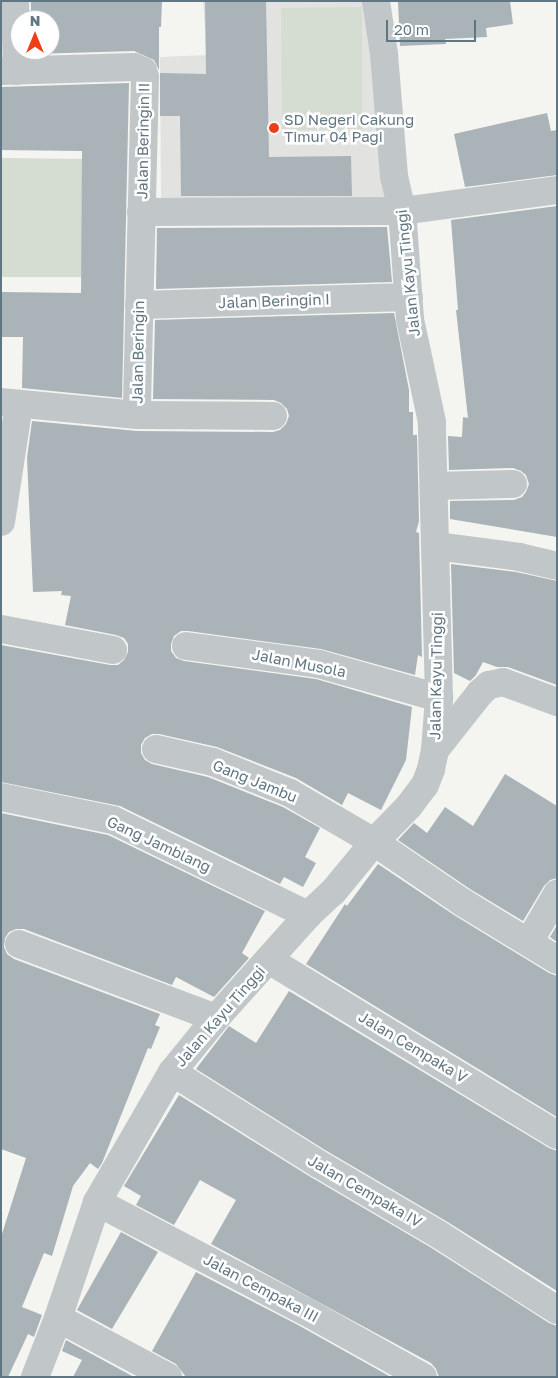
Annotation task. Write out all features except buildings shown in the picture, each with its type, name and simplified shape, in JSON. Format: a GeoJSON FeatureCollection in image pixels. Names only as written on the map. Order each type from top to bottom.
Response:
{"type":"FeatureCollection","features":[{"type":"Feature","properties":{"kind":"street"},"geometry":{"type":"LineString","coordinates":[[9,71],[15,1]]}},
{"type":"Feature","properties":{"kind":"street","name":"Jalan Kayu Tinggi"},"geometry":{"type":"LineString","coordinates":[[35,1377],[58,1318],[97,1202],[172,1072],[216,1018],[308,915],[333,892],[374,842],[409,806],[425,785],[435,750],[439,698],[432,422],[410,319],[402,211],[394,176],[384,54],[376,1]]}},
{"type":"Feature","properties":{"kind":"street","name":"Jalan Beringin II"},"geometry":{"type":"LineString","coordinates":[[9,71],[128,67],[143,71],[145,77],[141,212],[402,211],[557,190]]}},
{"type":"Feature","properties":{"kind":"street","name":"Jalan Beringin"},"geometry":{"type":"LineString","coordinates":[[10,403],[137,415],[142,248],[141,212]]}},
{"type":"Feature","properties":{"kind":"street","name":"Jalan Beringin I"},"geometry":{"type":"LineString","coordinates":[[139,305],[409,297]]}},
{"type":"Feature","properties":{"kind":"street"},"geometry":{"type":"LineString","coordinates":[[1,522],[10,403]]}},
{"type":"Feature","properties":{"kind":"street"},"geometry":{"type":"LineString","coordinates":[[137,415],[273,416]]}},
{"type":"Feature","properties":{"kind":"street"},"geometry":{"type":"LineString","coordinates":[[435,486],[513,484]]}},
{"type":"Feature","properties":{"kind":"street"},"geometry":{"type":"LineString","coordinates":[[436,546],[519,557],[557,566]]}},
{"type":"Feature","properties":{"kind":"street"},"geometry":{"type":"LineString","coordinates":[[1,629],[112,650]]}},
{"type":"Feature","properties":{"kind":"street","name":"Jalan Musola"},"geometry":{"type":"LineString","coordinates":[[186,646],[319,664],[439,698]]}},
{"type":"Feature","properties":{"kind":"street"},"geometry":{"type":"LineString","coordinates":[[435,750],[480,693],[489,685],[502,682],[557,702]]}},
{"type":"Feature","properties":{"kind":"street","name":"Gang Jambu"},"geometry":{"type":"LineString","coordinates":[[156,749],[213,762],[290,793],[374,842],[462,902],[557,960]]}},
{"type":"Feature","properties":{"kind":"street","name":"Gang Jamblang"},"geometry":{"type":"LineString","coordinates":[[1,798],[112,820],[308,915]]}},
{"type":"Feature","properties":{"kind":"street"},"geometry":{"type":"LineString","coordinates":[[529,942],[557,894]]}},
{"type":"Feature","properties":{"kind":"street"},"geometry":{"type":"LineString","coordinates":[[19,944],[216,1018]]}},
{"type":"Feature","properties":{"kind":"street","name":"Jalan Cempaka V"},"geometry":{"type":"LineString","coordinates":[[269,960],[557,1134]]}},
{"type":"Feature","properties":{"kind":"street","name":"Jalan Cempaka IV"},"geometry":{"type":"LineString","coordinates":[[172,1072],[317,1163],[438,1234],[557,1310]]}},
{"type":"Feature","properties":{"kind":"street","name":"Jalan Cempaka III"},"geometry":{"type":"LineString","coordinates":[[97,1202],[305,1311],[424,1377]]}},
{"type":"Feature","properties":{"kind":"street"},"geometry":{"type":"LineString","coordinates":[[58,1318],[168,1377]]}},
{"type":"Feature","properties":{"kind":"shaded area","name":"SD Negeri Cakung Timur 04 Pagi"},"geometry":{"type":"Polygon","coordinates":[[[203,1],[372,1],[398,201],[161,199],[160,57],[207,55],[203,1]]]}},
{"type":"Feature","properties":{"kind":"shaded area"},"geometry":{"type":"Polygon","coordinates":[[[362,7],[362,130],[282,130],[281,8],[362,7]]]}},
{"type":"Feature","properties":{"kind":"shaded area"},"geometry":{"type":"Polygon","coordinates":[[[1,158],[89,159],[88,277],[1,277],[1,158]]]}},
{"type":"Feature","properties":{"kind":"place","name":"SD Negeri Cakung Timur 04 Pagi"},"geometry":{"type":"Point","coordinates":[274,128]}}]}
